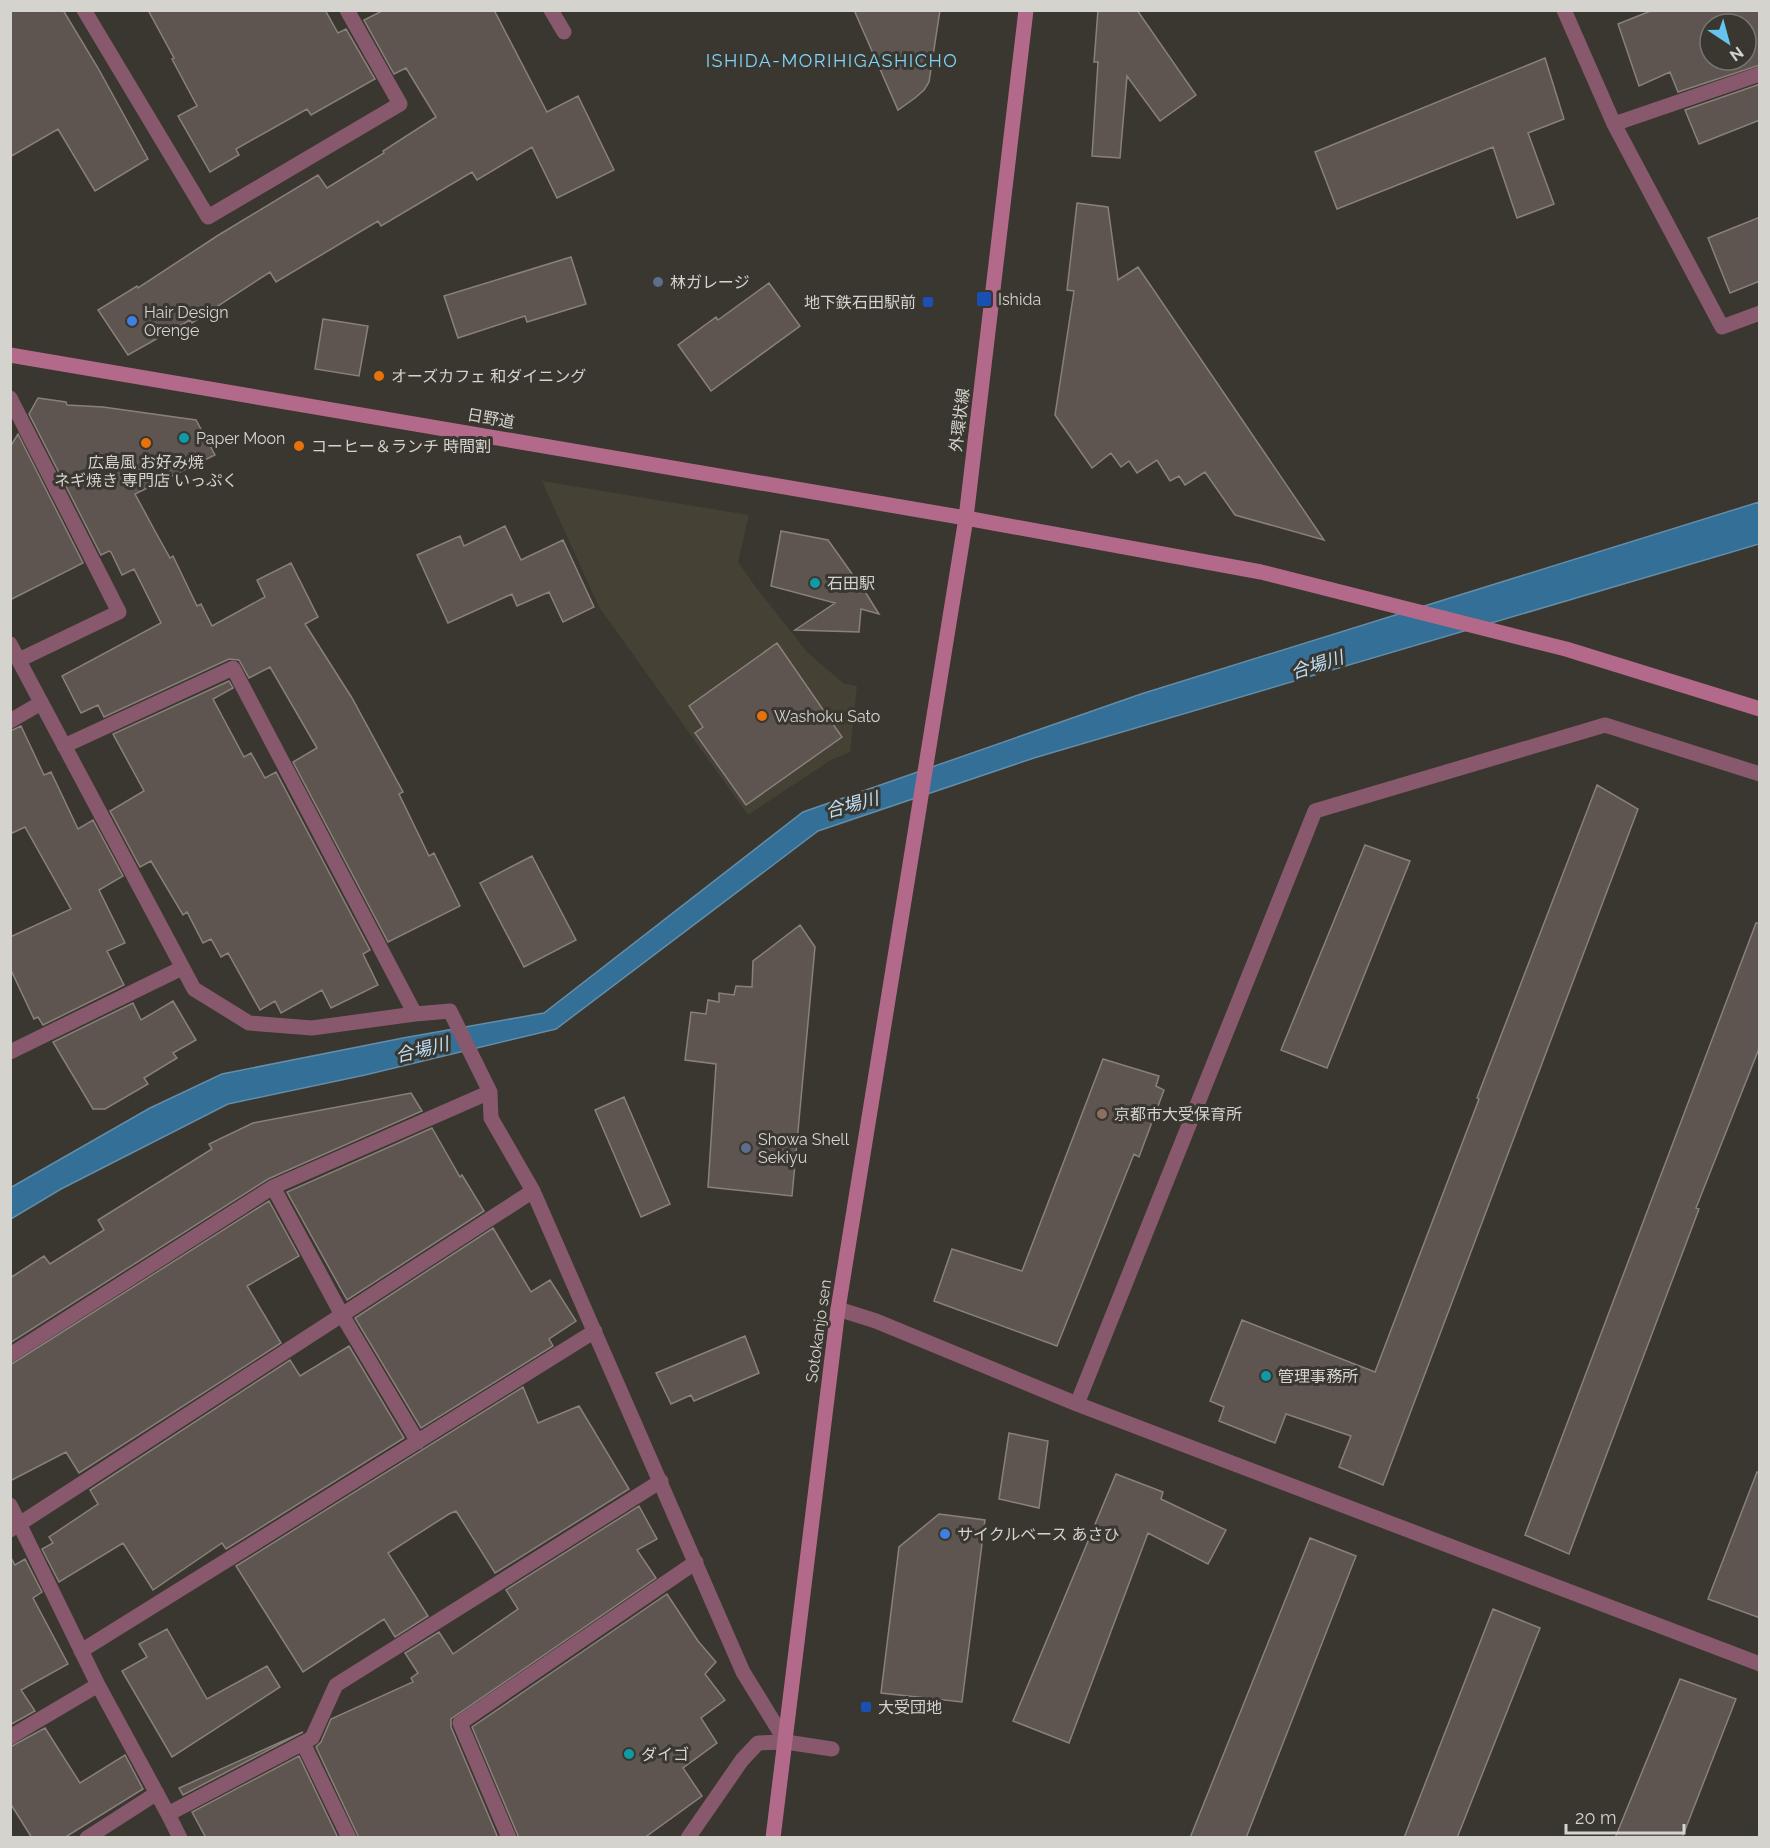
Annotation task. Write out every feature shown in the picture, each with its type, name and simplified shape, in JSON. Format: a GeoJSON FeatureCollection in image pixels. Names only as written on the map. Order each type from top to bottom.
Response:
{"type":"FeatureCollection","features":[{"type":"Feature","properties":{"kind":"street"},"geometry":{"type":"LineString","coordinates":[[84,10],[208,217],[400,104],[347,10]]}},
{"type":"Feature","properties":{"kind":"street"},"geometry":{"type":"LineString","coordinates":[[551,10],[564,32]]}},
{"type":"Feature","properties":{"kind":"street","name":"外環状線"},"geometry":{"type":"LineString","coordinates":[[915,832],[966,518],[1026,10]]}},
{"type":"Feature","properties":{"kind":"street"},"geometry":{"type":"LineString","coordinates":[[1564,10],[1614,124],[1722,327],[1760,313]]}},
{"type":"Feature","properties":{"kind":"street"},"geometry":{"type":"LineString","coordinates":[[1614,124],[1760,74]]}},
{"type":"Feature","properties":{"kind":"street","name":"日野道"},"geometry":{"type":"LineString","coordinates":[[10,355],[966,518],[1261,573],[1373,599],[1566,649],[1760,709]]}},
{"type":"Feature","properties":{"kind":"street"},"geometry":{"type":"LineString","coordinates":[[10,398],[119,612],[19,660]]}},
{"type":"Feature","properties":{"kind":"street"},"geometry":{"type":"LineString","coordinates":[[10,644],[194,989],[249,1023],[312,1028],[450,1011],[490,1092],[492,1118],[533,1191],[743,1672],[786,1742]]}},
{"type":"Feature","properties":{"kind":"street"},"geometry":{"type":"LineString","coordinates":[[64,746],[233,668],[415,1014]]}},
{"type":"Feature","properties":{"kind":"street"},"geometry":{"type":"LineString","coordinates":[[10,721],[42,703]]}},
{"type":"Feature","properties":{"kind":"street"},"geometry":{"type":"LineString","coordinates":[[1077,1404],[1315,812],[1605,725],[1760,774]]}},
{"type":"Feature","properties":{"kind":"street","name":"Sotokanjo sen"},"geometry":{"type":"LineString","coordinates":[[773,1838],[838,1309],[915,832]]}},
{"type":"Feature","properties":{"kind":"street"},"geometry":{"type":"LineString","coordinates":[[10,1052],[182,968]]}},
{"type":"Feature","properties":{"kind":"street"},"geometry":{"type":"LineString","coordinates":[[10,1355],[273,1187],[490,1092]]}},
{"type":"Feature","properties":{"kind":"street"},"geometry":{"type":"LineString","coordinates":[[273,1187],[342,1315],[418,1442]]}},
{"type":"Feature","properties":{"kind":"street"},"geometry":{"type":"LineString","coordinates":[[15,1527],[533,1191]]}},
{"type":"Feature","properties":{"kind":"street"},"geometry":{"type":"LineString","coordinates":[[838,1309],[876,1321],[1077,1404],[1760,1664]]}},
{"type":"Feature","properties":{"kind":"street"},"geometry":{"type":"LineString","coordinates":[[81,1651],[595,1331]]}},
{"type":"Feature","properties":{"kind":"street"},"geometry":{"type":"LineString","coordinates":[[168,1814],[312,1738],[336,1686],[661,1481]]}},
{"type":"Feature","properties":{"kind":"street"},"geometry":{"type":"LineString","coordinates":[[10,1505],[15,1527],[180,1838]]}},
{"type":"Feature","properties":{"kind":"street"},"geometry":{"type":"LineString","coordinates":[[509,1838],[460,1723],[696,1563]]}},
{"type":"Feature","properties":{"kind":"street"},"geometry":{"type":"LineString","coordinates":[[10,1737],[98,1685]]}},
{"type":"Feature","properties":{"kind":"street"},"geometry":{"type":"LineString","coordinates":[[688,1838],[742,1760],[758,1743],[786,1742],[832,1749]]}},
{"type":"Feature","properties":{"kind":"street"},"geometry":{"type":"LineString","coordinates":[[303,1743],[349,1838]]}},
{"type":"Feature","properties":{"kind":"street"},"geometry":{"type":"LineString","coordinates":[[87,1838],[157,1793]]}},
{"type":"Feature","properties":{"kind":"shaded area"},"geometry":{"type":"Polygon","coordinates":[[[542,481],[749,515],[738,562],[807,652],[843,683],[857,686],[850,752],[831,760],[748,815],[599,607],[542,481]]]}},
{"type":"Feature","properties":{"kind":"water","name":"合場川"},"geometry":{"type":"Polygon","coordinates":[[[1759,502],[1759,544],[1034,758],[818,831],[556,1029],[365,1075],[228,1104],[61,1189],[11,1219],[10,1188],[150,1108],[222,1074],[544,1013],[803,812],[1141,694],[1759,502]]]}},
{"type":"Feature","properties":{"kind":"building"},"geometry":{"type":"Polygon","coordinates":[[[10,10],[63,10],[148,159],[95,191],[58,129],[10,157],[10,10]]]}},
{"type":"Feature","properties":{"kind":"building"},"geometry":{"type":"Polygon","coordinates":[[[148,10],[325,10],[338,33],[346,29],[375,79],[311,115],[307,109],[236,149],[239,155],[210,172],[178,116],[197,106],[148,10]]]}},
{"type":"Feature","properties":{"kind":"building"},"geometry":{"type":"Polygon","coordinates":[[[384,10],[494,10],[547,112],[578,96],[614,170],[557,198],[532,147],[477,180],[472,172],[381,226],[378,221],[276,282],[270,272],[192,323],[190,320],[128,355],[98,310],[137,286],[138,288],[217,236],[318,175],[327,188],[436,117],[406,68],[394,74],[364,20],[384,10]]]}},
{"type":"Feature","properties":{"kind":"building"},"geometry":{"type":"Polygon","coordinates":[[[854,10],[940,10],[929,82],[924,90],[898,110],[854,10]]]}},
{"type":"Feature","properties":{"kind":"building"},"geometry":{"type":"Polygon","coordinates":[[[1098,10],[1137,10],[1196,95],[1160,121],[1127,76],[1120,158],[1092,156],[1098,62],[1094,62],[1098,10]]]}},
{"type":"Feature","properties":{"kind":"building"},"geometry":{"type":"Polygon","coordinates":[[[1653,10],[1760,10],[1760,65],[1758,66],[1758,12],[1698,12],[1698,72],[1739,72],[1678,92],[1670,72],[1639,86],[1618,24],[1653,10]]]}},
{"type":"Feature","properties":{"kind":"building"},"geometry":{"type":"Polygon","coordinates":[[[1545,58],[1564,119],[1528,133],[1554,204],[1517,218],[1493,147],[1337,209],[1315,152],[1545,58]]]}},
{"type":"Feature","properties":{"kind":"building"},"geometry":{"type":"Polygon","coordinates":[[[1760,84],[1760,120],[1699,144],[1685,110],[1760,84]]]}},
{"type":"Feature","properties":{"kind":"building"},"geometry":{"type":"Polygon","coordinates":[[[1077,203],[1108,207],[1118,280],[1138,267],[1324,540],[1235,515],[1205,472],[1185,485],[1179,476],[1170,481],[1157,460],[1137,473],[1129,461],[1121,467],[1111,453],[1092,468],[1055,415],[1074,291],[1067,290],[1077,203]]]}},
{"type":"Feature","properties":{"kind":"building"},"geometry":{"type":"Polygon","coordinates":[[[1760,217],[1760,281],[1730,293],[1708,238],[1760,217]]]}},
{"type":"Feature","properties":{"kind":"building"},"geometry":{"type":"Polygon","coordinates":[[[571,257],[586,304],[527,322],[525,316],[458,338],[444,296],[571,257]]]}},
{"type":"Feature","properties":{"kind":"building"},"geometry":{"type":"Polygon","coordinates":[[[769,283],[800,326],[711,391],[678,345],[716,317],[718,320],[769,283]]]}},
{"type":"Feature","properties":{"kind":"building"},"geometry":{"type":"Polygon","coordinates":[[[323,319],[368,326],[359,376],[315,369],[323,319]]]}},
{"type":"Feature","properties":{"kind":"building"},"geometry":{"type":"Polygon","coordinates":[[[38,398],[66,402],[67,405],[103,407],[196,420],[215,455],[135,494],[155,531],[170,558],[173,556],[197,606],[201,604],[212,626],[265,597],[257,580],[291,563],[318,617],[305,624],[352,698],[403,792],[399,794],[429,856],[434,853],[460,906],[388,942],[293,762],[317,748],[270,667],[249,678],[239,660],[229,659],[104,717],[98,705],[81,713],[62,676],[161,623],[134,569],[122,575],[111,552],[101,555],[29,414],[38,398]]]}},
{"type":"Feature","properties":{"kind":"building"},"geometry":{"type":"Polygon","coordinates":[[[18,434],[83,563],[10,600],[10,447],[18,434]]]}},
{"type":"Feature","properties":{"kind":"building"},"geometry":{"type":"Polygon","coordinates":[[[505,526],[521,560],[563,540],[594,607],[563,622],[549,592],[517,606],[512,594],[448,623],[417,555],[460,536],[464,546],[505,526]]]}},
{"type":"Feature","properties":{"kind":"building","name":"石田駅"},"geometry":{"type":"Polygon","coordinates":[[[781,531],[828,540],[860,585],[865,582],[864,590],[879,614],[861,609],[859,632],[795,630],[835,603],[771,586],[781,531]]]}},
{"type":"Feature","properties":{"kind":"building","name":"Washoku Sato"},"geometry":{"type":"Polygon","coordinates":[[[777,643],[842,737],[746,805],[695,733],[703,727],[689,706],[777,643]]]}},
{"type":"Feature","properties":{"kind":"building"},"geometry":{"type":"Polygon","coordinates":[[[229,681],[233,688],[213,699],[244,757],[251,753],[265,778],[276,772],[370,950],[363,954],[378,985],[331,1008],[322,990],[281,1013],[275,1001],[260,1010],[228,953],[221,957],[211,939],[203,943],[187,912],[183,915],[151,861],[140,867],[110,811],[144,791],[113,734],[229,681]]]}},
{"type":"Feature","properties":{"kind":"building"},"geometry":{"type":"Polygon","coordinates":[[[21,726],[44,775],[51,772],[78,829],[93,820],[123,876],[99,890],[125,943],[107,951],[124,985],[43,1025],[38,1017],[34,1019],[10,968],[10,937],[71,909],[25,827],[10,834],[10,731],[21,726]]]}},
{"type":"Feature","properties":{"kind":"building"},"geometry":{"type":"Polygon","coordinates":[[[1597,785],[1638,809],[1383,1485],[1339,1467],[1351,1436],[1286,1414],[1275,1443],[1219,1421],[1224,1407],[1210,1401],[1242,1320],[1375,1372],[1597,785]]]}},
{"type":"Feature","properties":{"kind":"building"},"geometry":{"type":"Polygon","coordinates":[[[1365,845],[1410,861],[1327,1068],[1281,1050],[1365,845]]]}},
{"type":"Feature","properties":{"kind":"building"},"geometry":{"type":"Polygon","coordinates":[[[532,856],[576,940],[524,967],[480,883],[532,856]]]}},
{"type":"Feature","properties":{"kind":"building"},"geometry":{"type":"Polygon","coordinates":[[[1756,923],[1760,923],[1760,1046],[1696,1208],[1699,1209],[1569,1554],[1525,1535],[1756,923]]]}},
{"type":"Feature","properties":{"kind":"building"},"geometry":{"type":"Polygon","coordinates":[[[800,925],[815,947],[792,1196],[708,1187],[716,1064],[685,1060],[691,1012],[706,1014],[708,1000],[719,1002],[719,993],[734,995],[736,986],[752,987],[753,961],[800,925]]]}},
{"type":"Feature","properties":{"kind":"building"},"geometry":{"type":"Polygon","coordinates":[[[173,1001],[196,1040],[173,1053],[177,1058],[144,1078],[148,1084],[105,1109],[93,1109],[53,1042],[133,1003],[141,1020],[173,1001]]]}},
{"type":"Feature","properties":{"kind":"building"},"geometry":{"type":"Polygon","coordinates":[[[1103,1059],[1159,1076],[1156,1086],[1164,1090],[1139,1157],[1134,1154],[1057,1346],[934,1301],[952,1249],[1022,1271],[1103,1059]]]}},
{"type":"Feature","properties":{"kind":"building"},"geometry":{"type":"Polygon","coordinates":[[[411,1093],[422,1111],[268,1179],[10,1343],[10,1278],[44,1256],[50,1264],[104,1230],[98,1220],[212,1149],[209,1144],[253,1123],[411,1093]]]}},
{"type":"Feature","properties":{"kind":"building"},"geometry":{"type":"Polygon","coordinates":[[[624,1097],[670,1204],[641,1217],[595,1110],[624,1097]]]}},
{"type":"Feature","properties":{"kind":"building"},"geometry":{"type":"Polygon","coordinates":[[[432,1128],[460,1177],[462,1175],[484,1211],[347,1300],[287,1192],[432,1128]]]}},
{"type":"Feature","properties":{"kind":"building"},"geometry":{"type":"Polygon","coordinates":[[[269,1201],[299,1256],[247,1286],[281,1343],[79,1473],[66,1452],[10,1481],[10,1365],[269,1201]]]}},
{"type":"Feature","properties":{"kind":"building"},"geometry":{"type":"Polygon","coordinates":[[[493,1228],[531,1292],[550,1280],[576,1321],[549,1339],[553,1346],[421,1428],[355,1318],[493,1228]]]}},
{"type":"Feature","properties":{"kind":"building"},"geometry":{"type":"Polygon","coordinates":[[[745,1336],[759,1373],[694,1401],[691,1395],[671,1404],[656,1373],[745,1336]]]}},
{"type":"Feature","properties":{"kind":"building"},"geometry":{"type":"Polygon","coordinates":[[[349,1346],[404,1438],[226,1549],[222,1543],[153,1590],[123,1543],[59,1582],[42,1549],[53,1543],[49,1537],[98,1504],[90,1490],[290,1360],[300,1376],[349,1346]]]}},
{"type":"Feature","properties":{"kind":"building"},"geometry":{"type":"Polygon","coordinates":[[[523,1387],[538,1423],[579,1406],[629,1489],[495,1573],[456,1511],[449,1514],[388,1553],[428,1616],[395,1637],[384,1619],[303,1672],[236,1566],[523,1387]]]}},
{"type":"Feature","properties":{"kind":"building"},"geometry":{"type":"Polygon","coordinates":[[[1009,1433],[1048,1441],[1039,1508],[999,1499],[1009,1433]]]}},
{"type":"Feature","properties":{"kind":"building"},"geometry":{"type":"Polygon","coordinates":[[[1757,1472],[1760,1472],[1760,1618],[1708,1599],[1757,1472]]]}},
{"type":"Feature","properties":{"kind":"building"},"geometry":{"type":"Polygon","coordinates":[[[1116,1474],[1163,1492],[1161,1499],[1226,1530],[1208,1564],[1148,1533],[1069,1743],[1013,1721],[1116,1474]]]}},
{"type":"Feature","properties":{"kind":"building"},"geometry":{"type":"Polygon","coordinates":[[[639,1506],[657,1539],[637,1550],[656,1578],[451,1719],[451,1727],[498,1838],[359,1838],[316,1747],[321,1742],[331,1719],[413,1682],[411,1678],[418,1673],[405,1653],[439,1632],[453,1654],[518,1609],[506,1590],[639,1506]]]}},
{"type":"Feature","properties":{"kind":"building"},"geometry":{"type":"Polygon","coordinates":[[[939,1514],[985,1520],[962,1702],[881,1693],[899,1547],[939,1514]]]}},
{"type":"Feature","properties":{"kind":"building"},"geometry":{"type":"Polygon","coordinates":[[[1310,1538],[1356,1556],[1246,1838],[1190,1838],[1310,1538]]]}},
{"type":"Feature","properties":{"kind":"building"},"geometry":{"type":"Polygon","coordinates":[[[10,1556],[15,1565],[25,1559],[42,1592],[33,1598],[68,1664],[21,1690],[35,1711],[10,1725],[10,1556]]]}},
{"type":"Feature","properties":{"kind":"building"},"geometry":{"type":"Polygon","coordinates":[[[667,1594],[698,1641],[716,1662],[705,1674],[725,1700],[701,1718],[717,1743],[683,1768],[702,1796],[644,1838],[519,1838],[472,1727],[667,1594]]]}},
{"type":"Feature","properties":{"kind":"building"},"geometry":{"type":"Polygon","coordinates":[[[1493,1609],[1540,1628],[1457,1838],[1404,1838],[1493,1609]]]}},
{"type":"Feature","properties":{"kind":"building"},"geometry":{"type":"Polygon","coordinates":[[[167,1629],[207,1699],[267,1666],[280,1687],[172,1757],[122,1671],[147,1657],[139,1644],[167,1629]]]}},
{"type":"Feature","properties":{"kind":"building"},"geometry":{"type":"Polygon","coordinates":[[[1680,1679],[1736,1699],[1682,1838],[1615,1838],[1680,1679]]]}},
{"type":"Feature","properties":{"kind":"building"},"geometry":{"type":"Polygon","coordinates":[[[45,1728],[80,1783],[125,1755],[143,1789],[64,1838],[32,1838],[10,1803],[10,1747],[45,1728]]]}},
{"type":"Feature","properties":{"kind":"building"},"geometry":{"type":"Polygon","coordinates":[[[303,1732],[183,1795],[179,1788],[303,1732]]]}},
{"type":"Feature","properties":{"kind":"building"},"geometry":{"type":"Polygon","coordinates":[[[299,1756],[338,1838],[206,1838],[192,1812],[299,1756]]]}},
{"type":"Feature","properties":{"kind":"place","name":"林ガレージ"},"geometry":{"type":"Point","coordinates":[658,282]}},
{"type":"Feature","properties":{"kind":"place","name":"Ishida"},"geometry":{"type":"Point","coordinates":[984,299]}},
{"type":"Feature","properties":{"kind":"place","name":"地下鉄石田駅前"},"geometry":{"type":"Point","coordinates":[928,302]}},
{"type":"Feature","properties":{"kind":"place","name":"Hair Design Orenge"},"geometry":{"type":"Point","coordinates":[132,321]}},
{"type":"Feature","properties":{"kind":"place","name":"オーズカフェ 和ダイニング"},"geometry":{"type":"Point","coordinates":[379,376]}},
{"type":"Feature","properties":{"kind":"place","name":"Paper Moon"},"geometry":{"type":"Point","coordinates":[184,438]}},
{"type":"Feature","properties":{"kind":"place","name":"広島風 お好み焼 ネギ焼き 専門店 いっぷく"},"geometry":{"type":"Point","coordinates":[146,443]}},
{"type":"Feature","properties":{"kind":"place","name":"コーヒー＆ランチ 時間割"},"geometry":{"type":"Point","coordinates":[299,446]}},
{"type":"Feature","properties":{"kind":"place","name":"石田駅"},"geometry":{"type":"Point","coordinates":[815,583]}},
{"type":"Feature","properties":{"kind":"place","name":"Washoku Sato"},"geometry":{"type":"Point","coordinates":[762,716]}},
{"type":"Feature","properties":{"kind":"place","name":"京都市大受保育所"},"geometry":{"type":"Point","coordinates":[1102,1114]}},
{"type":"Feature","properties":{"kind":"place","name":"Showa Shell Sekiyu"},"geometry":{"type":"Point","coordinates":[746,1148]}},
{"type":"Feature","properties":{"kind":"place","name":"管理事務所"},"geometry":{"type":"Point","coordinates":[1266,1376]}},
{"type":"Feature","properties":{"kind":"place","name":"サイクルベース あさひ"},"geometry":{"type":"Point","coordinates":[945,1534]}},
{"type":"Feature","properties":{"kind":"place","name":"大受団地"},"geometry":{"type":"Point","coordinates":[866,1707]}},
{"type":"Feature","properties":{"kind":"place","name":"ダイゴ"},"geometry":{"type":"Point","coordinates":[629,1754]}},
{"type":"Feature","properties":{"kind":"district","name":"ISHIDA-MORIHIGASHICHO"},"geometry":{"type":"Point","coordinates":[832,61]}}]}
